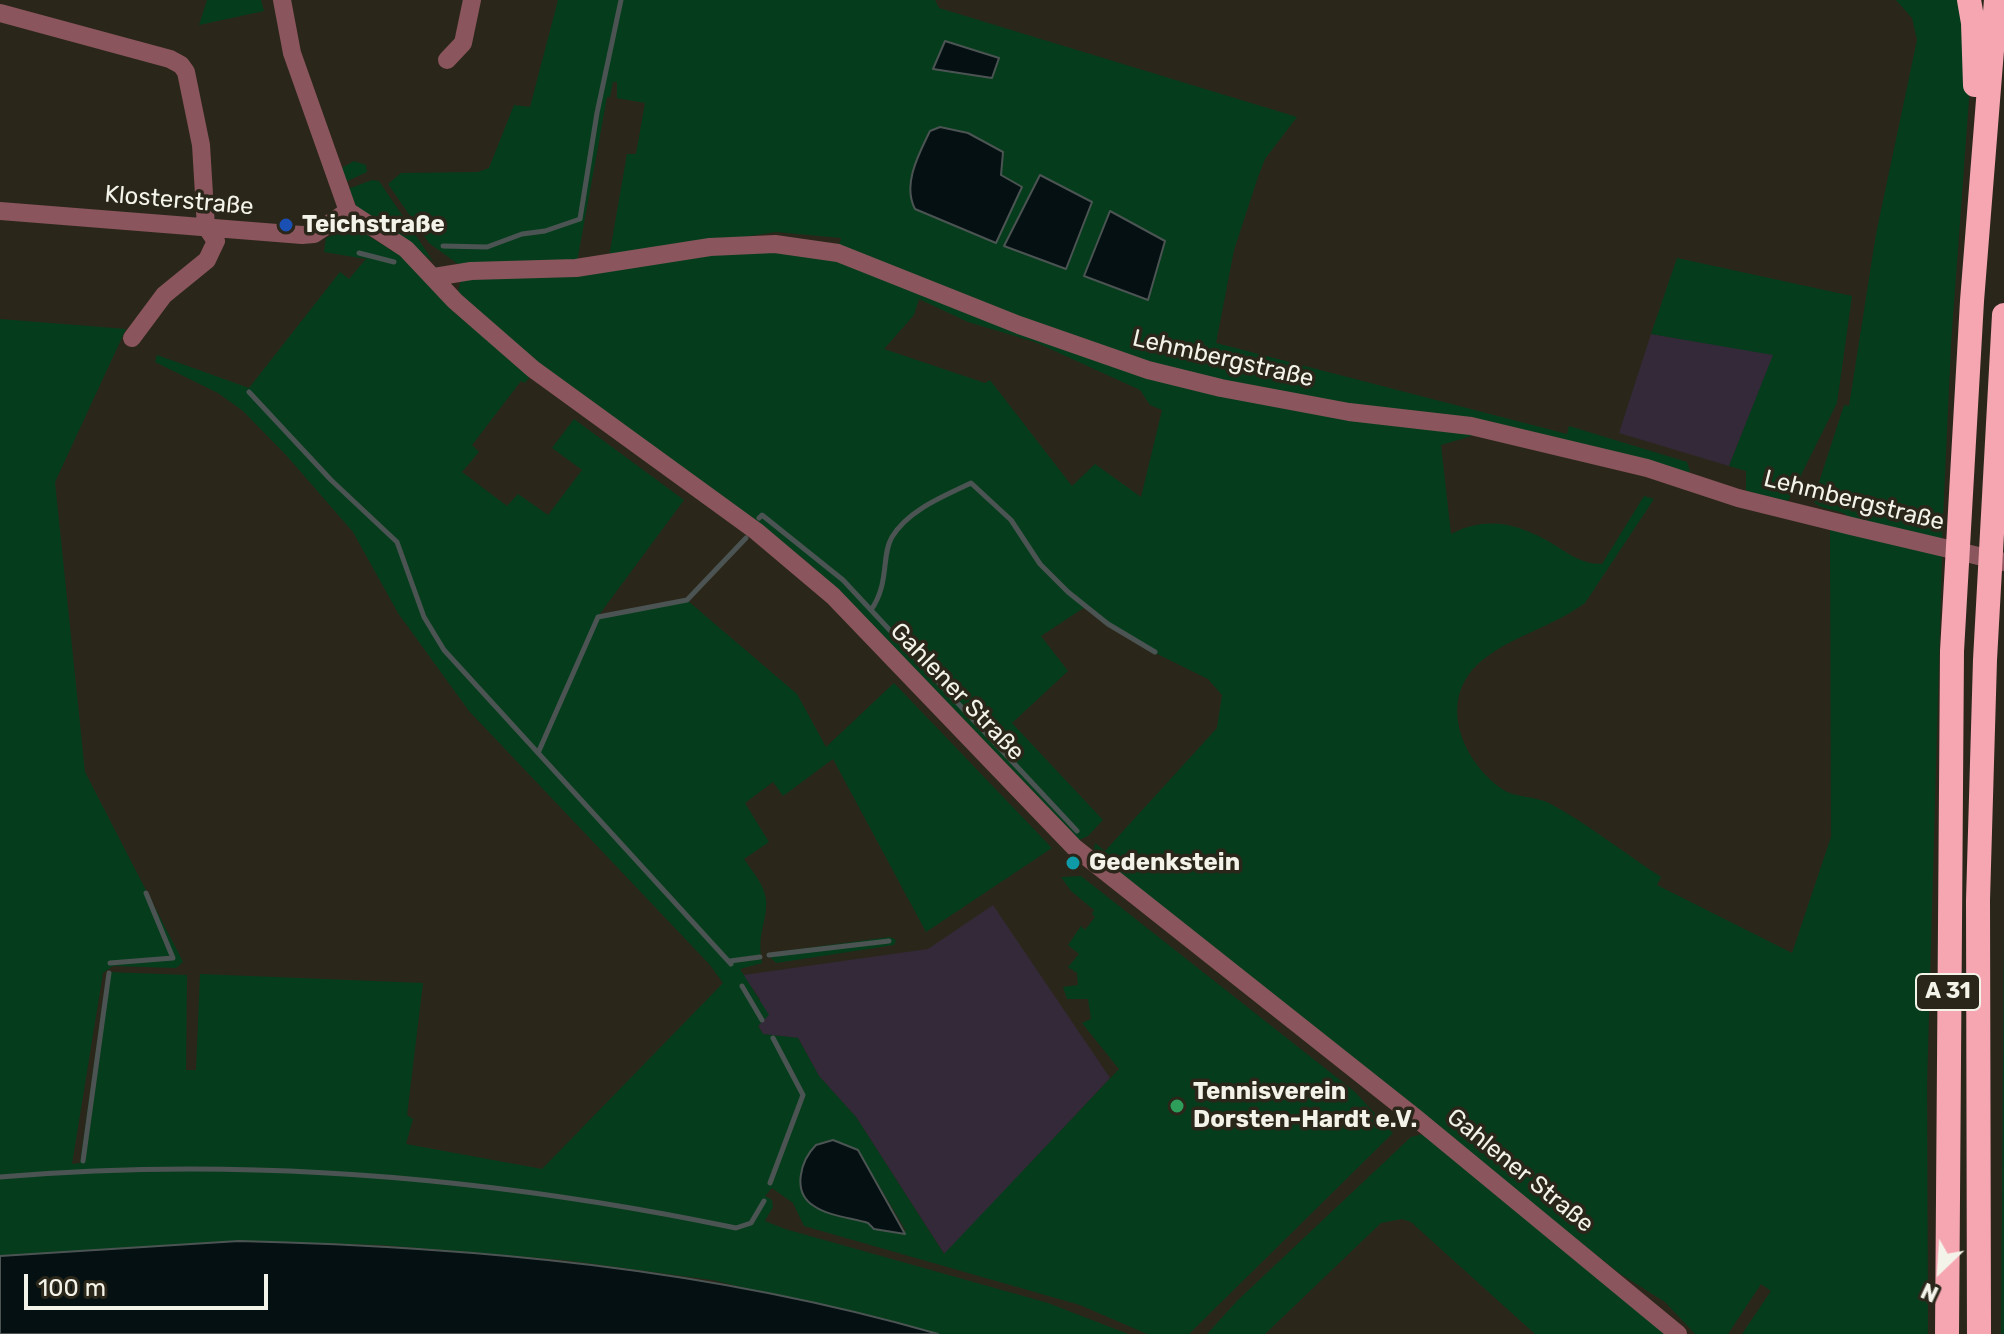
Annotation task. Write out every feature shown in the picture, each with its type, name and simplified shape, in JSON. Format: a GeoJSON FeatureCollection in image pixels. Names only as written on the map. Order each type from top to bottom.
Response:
{"type":"FeatureCollection","features":[{"type":"Feature","properties":{"kind":"highway"},"geometry":{"type":"LineString","coordinates":[[1969,0],[1976,59],[1969,203],[1972,301]]}},
{"type":"Feature","properties":{"kind":"highway","name":"A 31"},"geometry":{"type":"LineString","coordinates":[[1947,1334],[1952,651],[1972,301],[1996,0]]}},
{"type":"Feature","properties":{"kind":"highway","name":"A 31"},"geometry":{"type":"LineString","coordinates":[[1979,1334],[1978,900],[1985,660],[2004,315]]}},
{"type":"Feature","properties":{"kind":"street"},"geometry":{"type":"LineString","coordinates":[[282,0],[292,53],[348,211]]}},
{"type":"Feature","properties":{"kind":"street"},"geometry":{"type":"LineString","coordinates":[[447,60],[463,43],[472,0]]}},
{"type":"Feature","properties":{"kind":"street"},"geometry":{"type":"LineString","coordinates":[[0,13],[181,65],[191,89],[201,145],[206,227],[216,241],[207,260],[164,295],[132,338]]}},
{"type":"Feature","properties":{"kind":"street","name":"Klosterstraße"},"geometry":{"type":"LineString","coordinates":[[0,211],[302,235],[314,234],[348,211]]}},
{"type":"Feature","properties":{"kind":"street","name":"Gahlener Straße"},"geometry":{"type":"LineString","coordinates":[[348,211],[406,249],[455,301],[533,369],[756,531],[833,596],[1074,847],[1429,1128],[1678,1334]]}},
{"type":"Feature","properties":{"kind":"street","name":"Lehmbergstraße"},"geometry":{"type":"LineString","coordinates":[[434,277],[471,271],[576,268],[710,247],[775,244],[838,253],[1019,325],[1148,370],[1349,412],[1471,426],[1647,468],[1738,498],[2004,562]]}},
{"type":"Feature","properties":{"kind":"shaded area"},"geometry":{"type":"Polygon","coordinates":[[[945,41],[999,58],[992,78],[933,69],[945,41]]]}},
{"type":"Feature","properties":{"kind":"shaded area"},"geometry":{"type":"Polygon","coordinates":[[[940,127],[968,133],[1003,152],[1001,175],[1022,187],[996,243],[915,209],[910,190],[914,169],[930,131],[940,127]]]}},
{"type":"Feature","properties":{"kind":"shaded area"},"geometry":{"type":"Polygon","coordinates":[[[1040,175],[1092,202],[1066,269],[1004,246],[1040,175]]]}},
{"type":"Feature","properties":{"kind":"shaded area"},"geometry":{"type":"Polygon","coordinates":[[[1110,211],[1165,241],[1148,300],[1084,276],[1110,211]]]}},
{"type":"Feature","properties":{"kind":"shaded area"},"geometry":{"type":"Polygon","coordinates":[[[1651,334],[1774,354],[1729,466],[1619,433],[1651,334]]]}},
{"type":"Feature","properties":{"kind":"shaded area"},"geometry":{"type":"Polygon","coordinates":[[[993,905],[1110,1078],[945,1255],[856,1117],[819,1076],[798,1038],[763,1034],[758,1025],[760,999],[743,975],[928,949],[993,905]]]}},
{"type":"Feature","properties":{"kind":"shaded area"},"geometry":{"type":"Polygon","coordinates":[[[833,1140],[858,1150],[905,1234],[874,1229],[868,1223],[826,1212],[807,1200],[801,1185],[806,1159],[816,1145],[833,1140]]]}},
{"type":"Feature","properties":{"kind":"shaded area"},"geometry":{"type":"Polygon","coordinates":[[[239,1241],[416,1249],[592,1265],[766,1292],[938,1334],[0,1334],[0,1256],[239,1241]]]}},
{"type":"Feature","properties":{"kind":"green space"},"geometry":{"type":"Polygon","coordinates":[[[207,0],[261,0],[264,11],[199,25],[207,0]]]}},
{"type":"Feature","properties":{"kind":"green space"},"geometry":{"type":"Polygon","coordinates":[[[558,0],[935,0],[939,8],[1297,117],[1265,159],[1258,177],[1234,250],[1216,343],[1567,434],[1569,426],[1687,462],[1690,471],[1688,474],[1326,404],[1146,364],[838,249],[841,238],[776,232],[609,257],[627,154],[636,154],[645,103],[617,98],[617,82],[613,82],[610,97],[607,97],[577,262],[458,264],[429,243],[388,184],[401,173],[478,172],[489,168],[514,105],[530,107],[558,0]]]}},
{"type":"Feature","properties":{"kind":"green space"},"geometry":{"type":"Polygon","coordinates":[[[1896,0],[1964,0],[1971,72],[1951,344],[1942,541],[1851,520],[1844,513],[1813,501],[1844,405],[1849,406],[1876,234],[1917,40],[1912,18],[1896,0]]]}},
{"type":"Feature","properties":{"kind":"green space"},"geometry":{"type":"Polygon","coordinates":[[[354,161],[366,165],[367,172],[345,182],[340,169],[354,161]]]}},
{"type":"Feature","properties":{"kind":"green space"},"geometry":{"type":"Polygon","coordinates":[[[372,180],[379,181],[433,261],[358,209],[348,189],[372,180]]]}},
{"type":"Feature","properties":{"kind":"green space"},"geometry":{"type":"Polygon","coordinates":[[[352,226],[406,259],[455,313],[531,375],[525,383],[521,381],[472,445],[479,452],[462,472],[507,506],[518,494],[548,515],[582,470],[552,448],[574,419],[684,500],[599,615],[688,601],[797,694],[826,747],[894,683],[1052,848],[926,932],[833,759],[783,796],[773,782],[745,803],[769,842],[744,859],[760,883],[766,899],[760,943],[762,963],[740,969],[769,1015],[758,1026],[763,1034],[798,1038],[819,1076],[856,1117],[944,1254],[1119,1069],[1082,1023],[1091,1019],[1088,999],[1067,999],[1063,987],[1078,985],[1077,973],[1068,967],[1079,954],[1068,945],[1081,926],[1085,930],[1095,917],[1092,914],[1094,910],[1071,891],[1061,877],[1081,876],[1354,1091],[1393,1133],[1189,1334],[1147,1334],[1080,1305],[804,1226],[793,1203],[772,1188],[765,1196],[772,1200],[773,1207],[765,1221],[1048,1303],[1128,1334],[938,1334],[712,1280],[564,1260],[381,1245],[238,1241],[0,1256],[0,319],[126,329],[55,482],[85,772],[183,962],[176,968],[113,966],[103,973],[72,1164],[80,1163],[107,972],[187,975],[186,1070],[196,1070],[200,974],[423,983],[407,1115],[413,1119],[406,1144],[542,1169],[723,983],[710,965],[469,711],[398,613],[353,532],[286,455],[243,411],[218,393],[155,362],[157,355],[249,388],[340,272],[349,279],[366,259],[324,252],[326,238],[352,226]],[[833,1140],[814,1207],[868,1223],[874,1229],[906,1231],[858,1150],[833,1140]]]}},
{"type":"Feature","properties":{"kind":"green space"},"geometry":{"type":"Polygon","coordinates":[[[758,249],[833,258],[1073,349],[1478,434],[1441,445],[1451,534],[1475,525],[1510,526],[1534,534],[1579,559],[1602,564],[1644,496],[1654,499],[1585,603],[1491,654],[1466,678],[1459,695],[1457,712],[1460,730],[1476,763],[1502,789],[1549,803],[1661,877],[1657,885],[1792,953],[1831,837],[1830,526],[1942,553],[1927,1085],[1928,1334],[1742,1334],[1771,1291],[1761,1284],[1728,1334],[1695,1334],[1665,1302],[1619,1273],[1094,853],[1095,843],[1105,851],[1217,728],[1222,695],[1208,679],[1141,646],[1085,607],[1041,636],[1068,671],[1012,723],[1103,820],[1088,836],[1079,840],[875,627],[805,560],[529,356],[458,292],[461,279],[758,249]],[[919,299],[914,315],[884,349],[985,383],[990,380],[1072,486],[1095,464],[1141,497],[1162,410],[1150,405],[1140,390],[1035,342],[968,322],[919,299]]]}},
{"type":"Feature","properties":{"kind":"green space"},"geometry":{"type":"Polygon","coordinates":[[[1677,258],[1852,296],[1837,403],[1788,501],[1746,491],[1746,471],[1729,466],[1773,355],[1651,334],[1677,258]]]}},
{"type":"Feature","properties":{"kind":"green space"},"geometry":{"type":"Polygon","coordinates":[[[2004,918],[2004,1334],[2001,1334],[2004,918]]]}},
{"type":"Feature","properties":{"kind":"green space"},"geometry":{"type":"Polygon","coordinates":[[[890,937],[896,940],[894,945],[776,963],[769,956],[769,953],[890,937]]]}},
{"type":"Feature","properties":{"kind":"green space"},"geometry":{"type":"Polygon","coordinates":[[[1423,1134],[1666,1334],[1535,1334],[1411,1222],[1402,1219],[1381,1223],[1265,1334],[1207,1334],[1237,1301],[1411,1137],[1423,1134]]]}},
{"type":"Feature","properties":{"kind":"waterway"},"geometry":{"type":"LineString","coordinates":[[443,246],[487,247],[580,219],[597,113],[621,0]]}},
{"type":"Feature","properties":{"kind":"waterway"},"geometry":{"type":"LineString","coordinates":[[359,253],[394,262]]}},
{"type":"Feature","properties":{"kind":"waterway"},"geometry":{"type":"LineString","coordinates":[[249,392],[331,480],[397,542],[424,617],[444,650],[731,964]]}},
{"type":"Feature","properties":{"kind":"waterway"},"geometry":{"type":"LineString","coordinates":[[871,610],[881,590],[889,544],[899,527],[927,505],[971,483],[1011,520],[1040,564],[1068,592],[1108,624],[1155,652]]}},
{"type":"Feature","properties":{"kind":"waterway"},"geometry":{"type":"LineString","coordinates":[[759,518],[762,515],[843,580],[1077,831]]}},
{"type":"Feature","properties":{"kind":"waterway"},"geometry":{"type":"LineString","coordinates":[[538,753],[598,617],[687,600],[746,538]]}},
{"type":"Feature","properties":{"kind":"waterway"},"geometry":{"type":"LineString","coordinates":[[110,963],[173,958],[146,893]]}},
{"type":"Feature","properties":{"kind":"waterway"},"geometry":{"type":"LineString","coordinates":[[769,955],[889,941]]}},
{"type":"Feature","properties":{"kind":"waterway"},"geometry":{"type":"LineString","coordinates":[[730,961],[760,957]]}},
{"type":"Feature","properties":{"kind":"waterway"},"geometry":{"type":"LineString","coordinates":[[83,1161],[109,973]]}},
{"type":"Feature","properties":{"kind":"waterway"},"geometry":{"type":"LineString","coordinates":[[742,986],[762,1020]]}},
{"type":"Feature","properties":{"kind":"waterway"},"geometry":{"type":"LineString","coordinates":[[770,1183],[803,1095],[773,1038]]}},
{"type":"Feature","properties":{"kind":"waterway"},"geometry":{"type":"LineString","coordinates":[[0,1177],[185,1169],[370,1176],[554,1196],[736,1228],[751,1223],[764,1201]]}},
{"type":"Feature","properties":{"kind":"place","name":"Teichstraße"},"geometry":{"type":"Point","coordinates":[286,225]}},
{"type":"Feature","properties":{"kind":"place","name":"Gedenkstein"},"geometry":{"type":"Point","coordinates":[1073,863]}},
{"type":"Feature","properties":{"kind":"place","name":"Tennisverein Dorsten-Hardt e.V."},"geometry":{"type":"Point","coordinates":[1177,1106]}}]}
